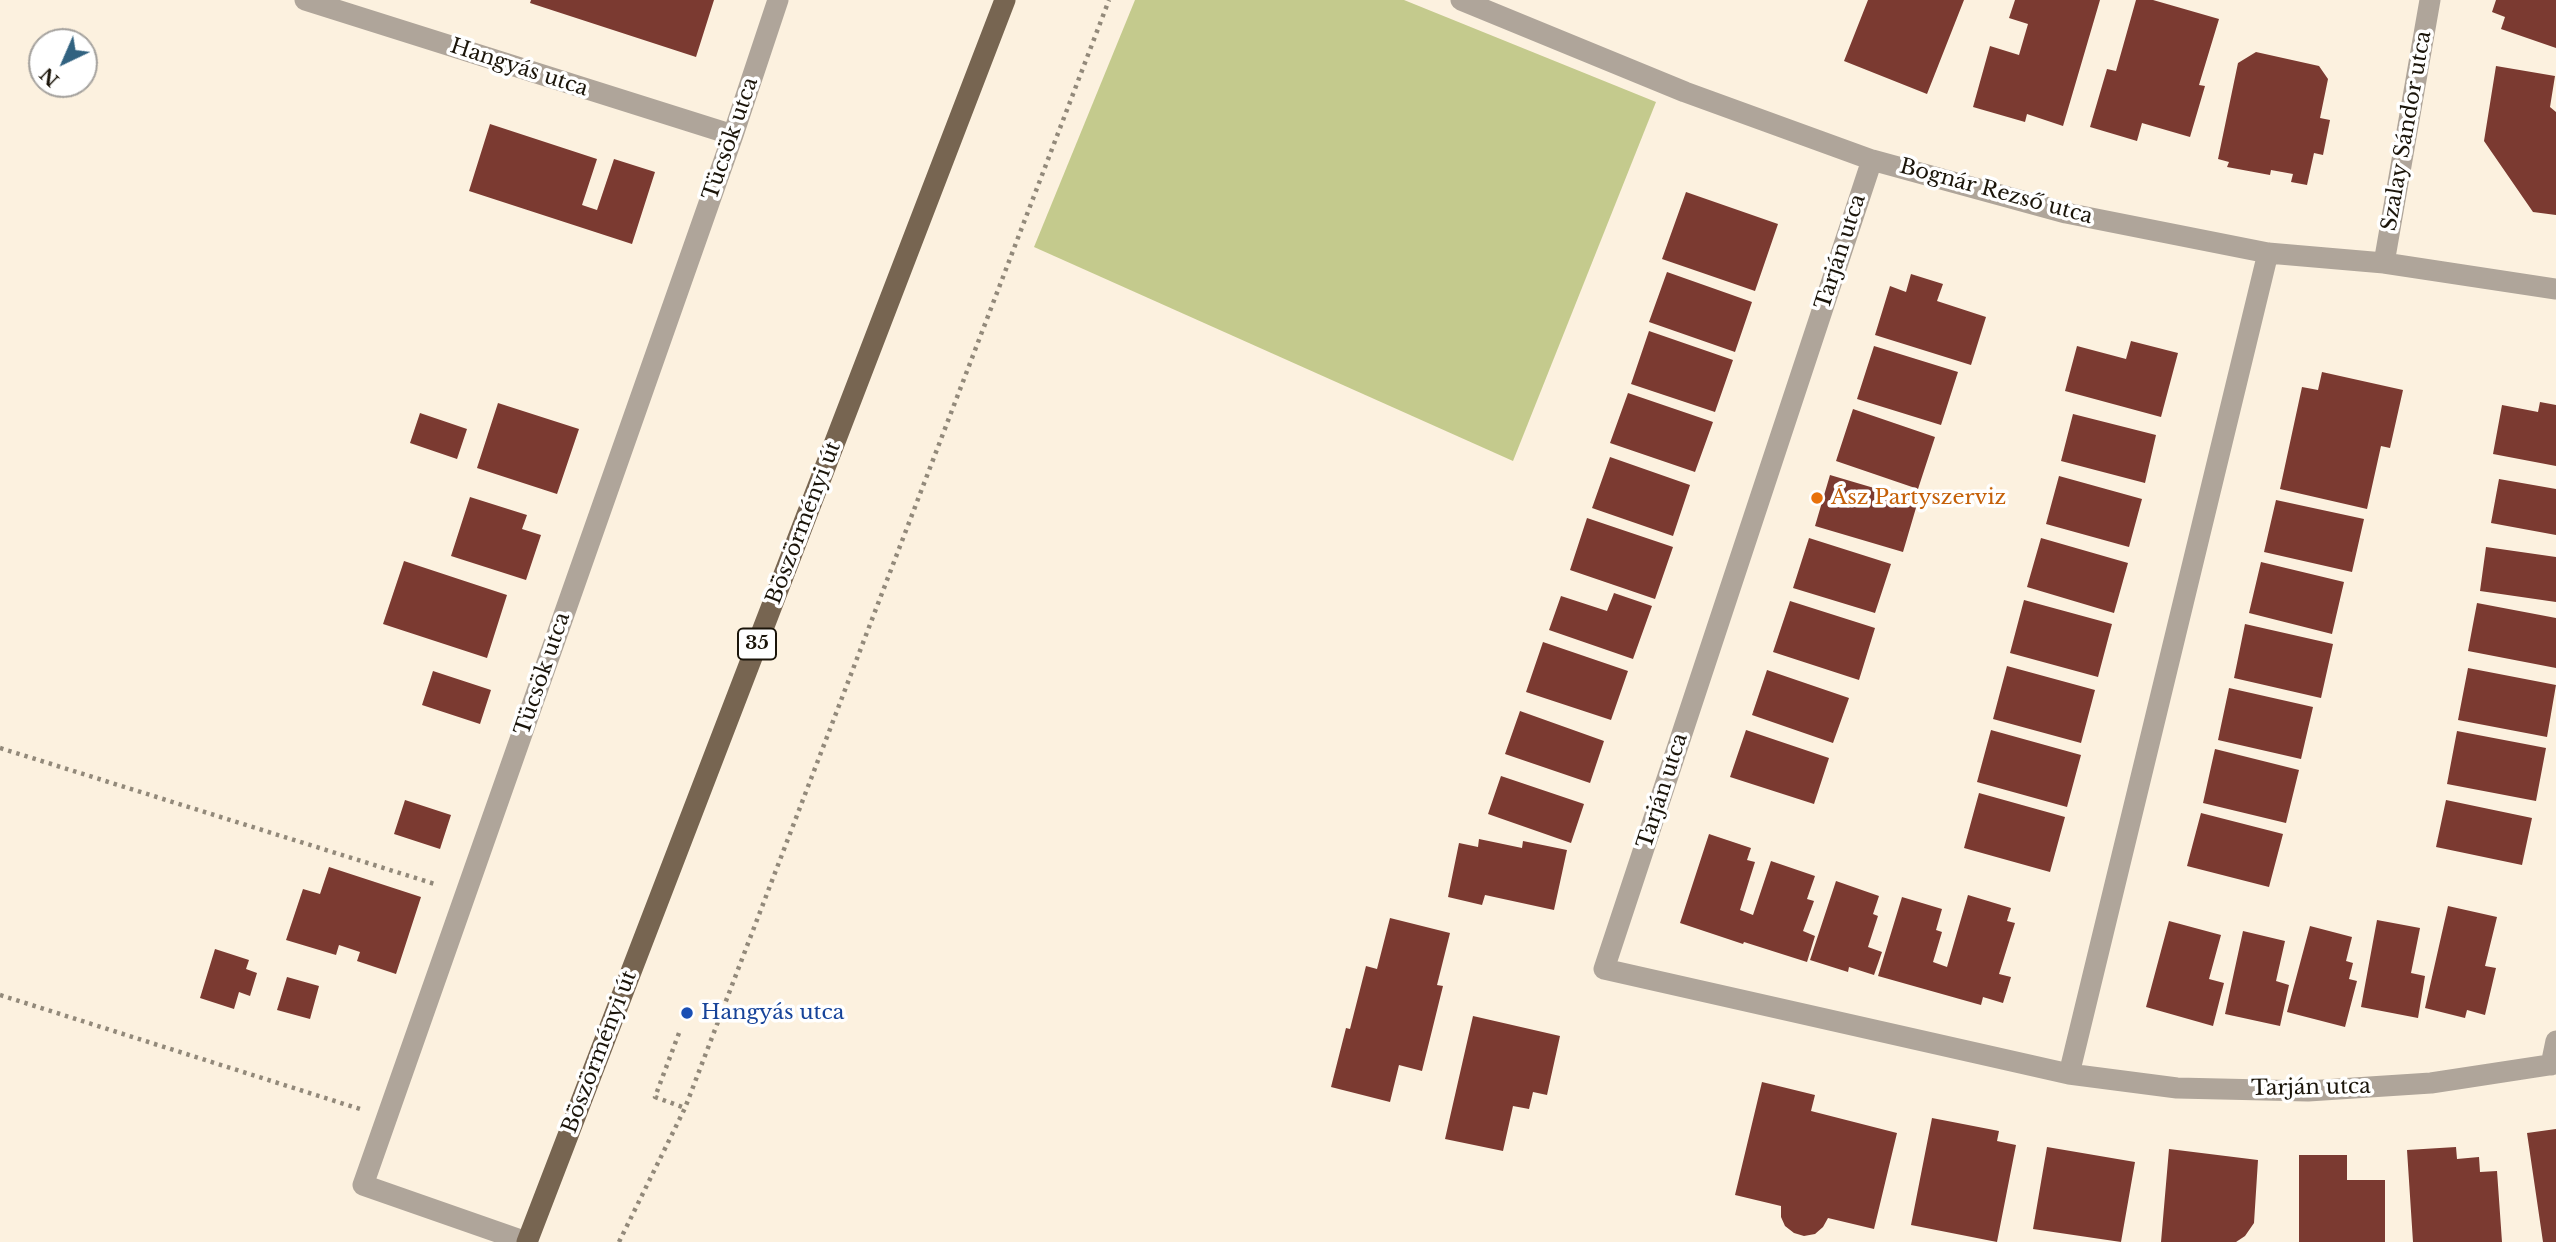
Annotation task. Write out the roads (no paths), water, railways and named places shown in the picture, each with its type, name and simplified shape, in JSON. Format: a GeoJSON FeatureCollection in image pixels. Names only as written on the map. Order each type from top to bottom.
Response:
{"type":"FeatureCollection","features":[{"type":"Feature","properties":{"kind":"main road","name":"Böszörményi út"},"geometry":{"type":"LineString","coordinates":[[527,1242],[1005,0]]}},
{"type":"Feature","properties":{"kind":"street","name":"Hangyás utca"},"geometry":{"type":"LineString","coordinates":[[305,0],[733,135]]}},
{"type":"Feature","properties":{"kind":"street","name":"Tücsök utca"},"geometry":{"type":"LineString","coordinates":[[527,1242],[363,1185],[733,135],[778,0]]}},
{"type":"Feature","properties":{"kind":"street","name":"Bognár Rezső utca"},"geometry":{"type":"LineString","coordinates":[[1461,0],[1685,92],[1872,160],[2066,213],[2268,253],[2384,263],[2556,289]]}},
{"type":"Feature","properties":{"kind":"street","name":"Szalay Sándor utca"},"geometry":{"type":"LineString","coordinates":[[2384,263],[2430,0]]}},
{"type":"Feature","properties":{"kind":"street","name":"Tarján utca"},"geometry":{"type":"LineString","coordinates":[[1872,160],[1604,969],[2070,1074],[2177,1088],[2308,1091],[2431,1083],[2554,1065],[2556,1041]]}},
{"type":"Feature","properties":{"kind":"street"},"geometry":{"type":"LineString","coordinates":[[2070,1074],[2268,253]]}},
{"type":"Feature","properties":{"kind":"place","name":"Ász Partyszerviz"},"geometry":{"type":"Point","coordinates":[1817,498]}},
{"type":"Feature","properties":{"kind":"place","name":"Hangyás utca"},"geometry":{"type":"Point","coordinates":[687,1013]}}]}
